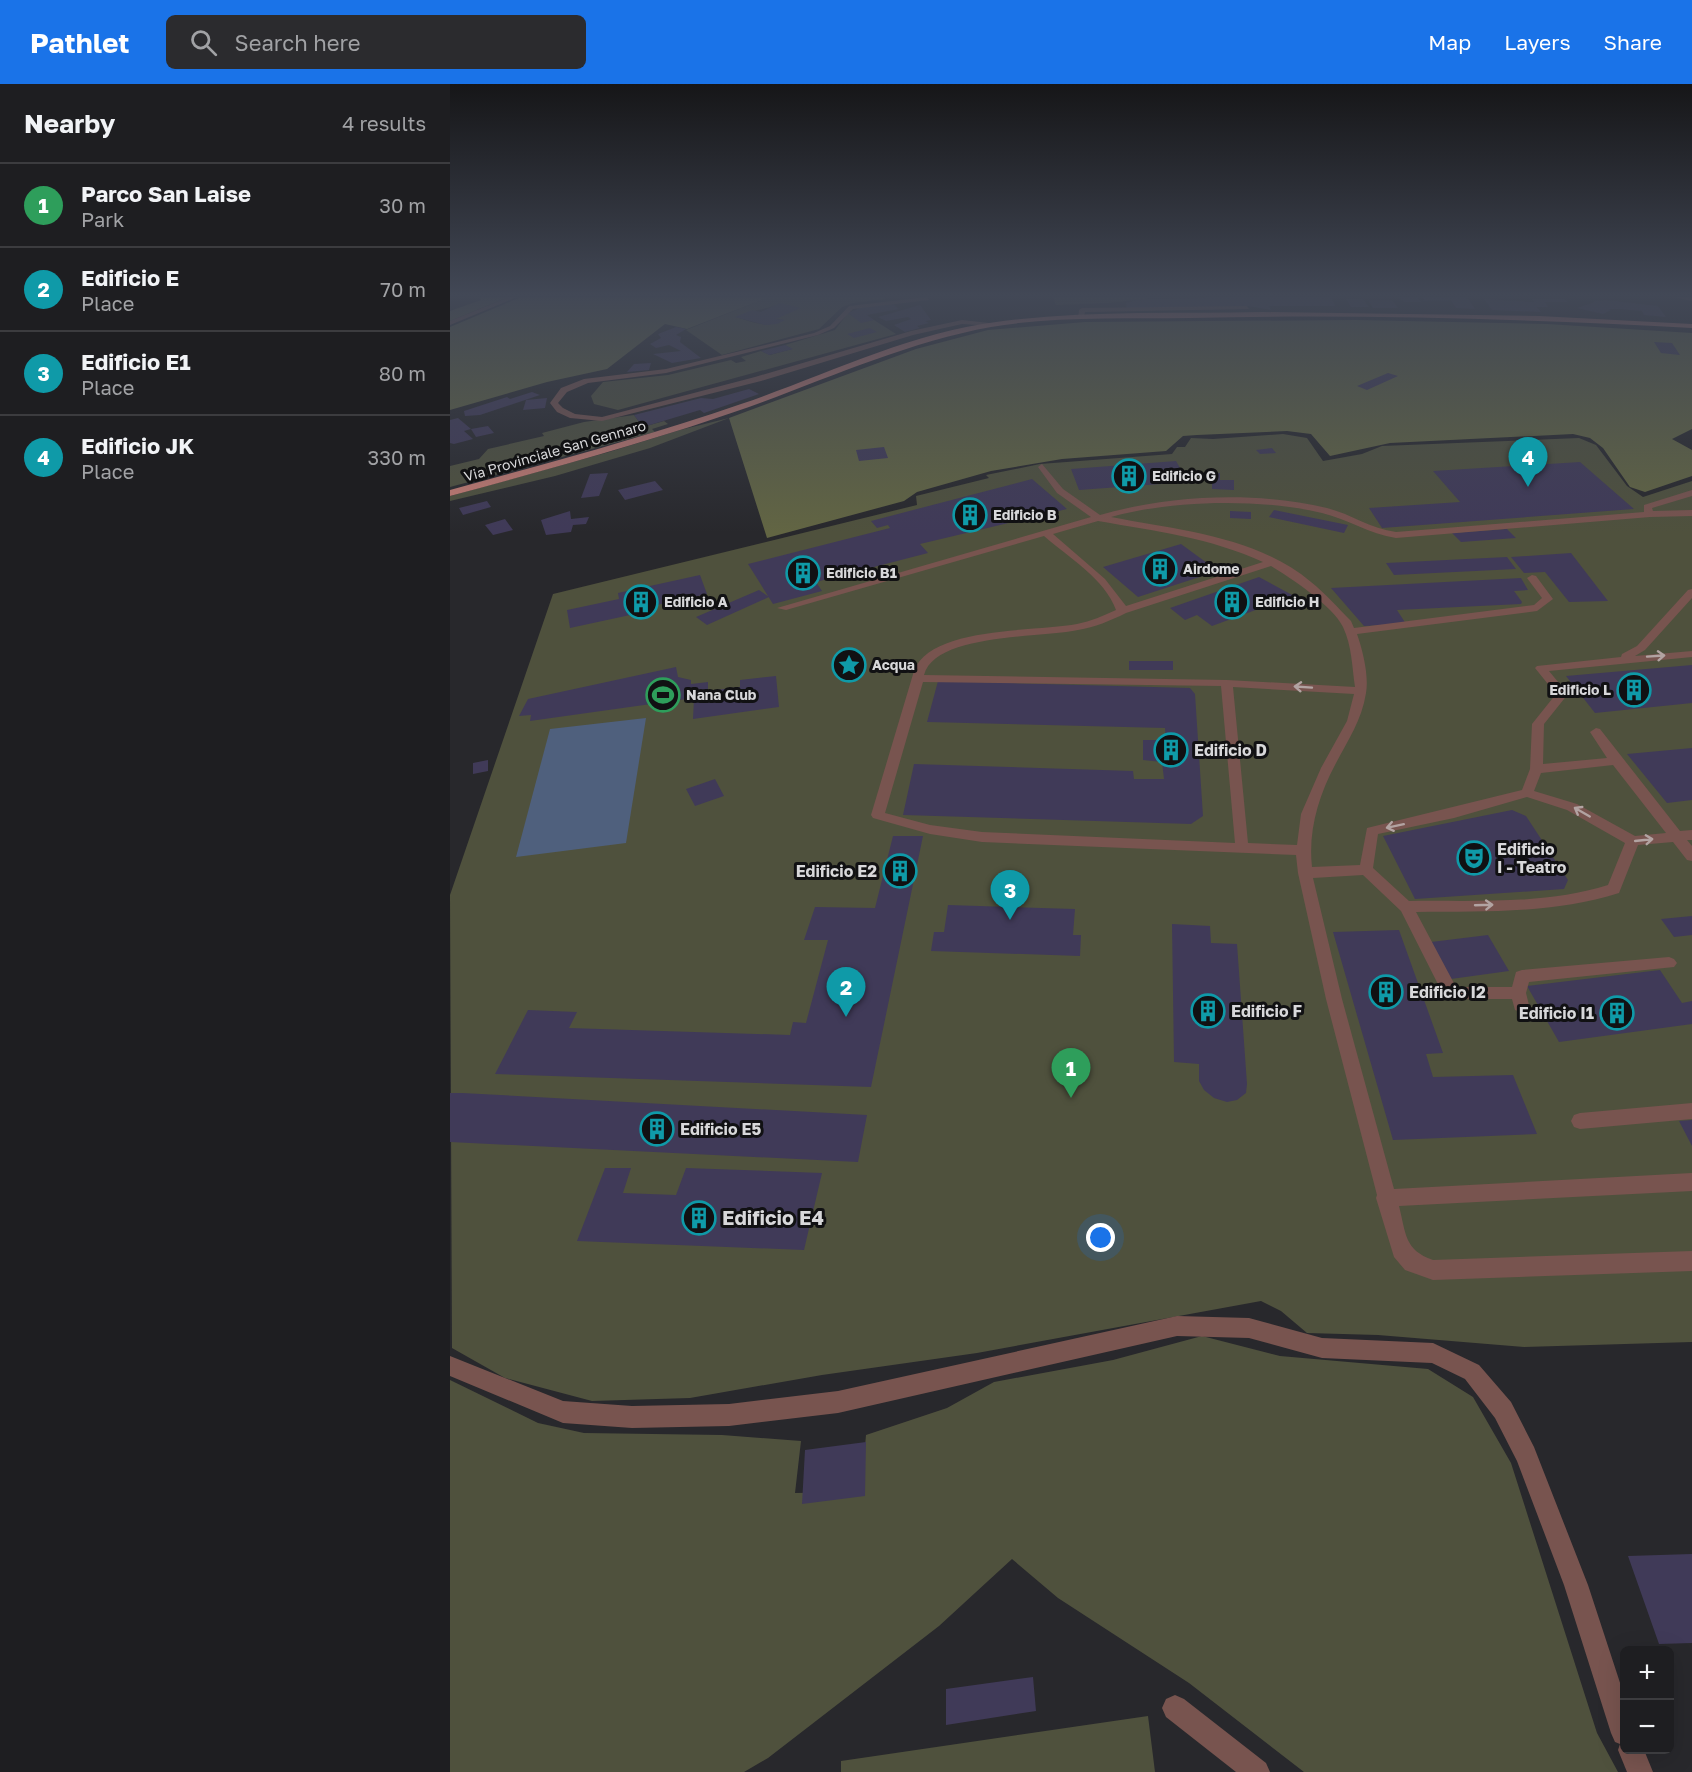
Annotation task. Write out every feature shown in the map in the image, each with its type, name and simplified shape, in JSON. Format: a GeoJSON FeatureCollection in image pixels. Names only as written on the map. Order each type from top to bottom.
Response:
{"type":"FeatureCollection","features":[{"type":"Feature","properties":{"kind":"main road","name":"Via Provinciale San Gennaro"},"geometry":{"type":"LineString","coordinates":[[450,493],[642,439],[744,406],[827,376]]}},
{"type":"Feature","properties":{"kind":"street"},"geometry":{"type":"LineString","coordinates":[[631,376],[578,383],[564,390],[554,403],[560,410],[573,416],[602,419],[772,376]]}},
{"type":"Feature","properties":{"kind":"street"},"geometry":{"type":"LineString","coordinates":[[1042,467],[1060,491],[1098,518],[1203,537],[1237,546],[1272,562],[1318,592],[1347,623],[1356,648],[1361,691],[1353,721],[1327,768],[1308,814],[1303,850],[1312,910],[1385,1198],[1401,1250],[1412,1263],[1433,1270],[1692,1261]]}},
{"type":"Feature","properties":{"kind":"street"},"geometry":{"type":"LineString","coordinates":[[1650,514],[1647,507],[1654,503],[1692,493]]}},
{"type":"Feature","properties":{"kind":"street"},"geometry":{"type":"LineString","coordinates":[[782,608],[1137,507],[1163,504],[1191,502],[1276,505],[1326,511],[1376,534],[1396,535],[1650,514],[1692,513]]}},
{"type":"Feature","properties":{"kind":"street"},"geometry":{"type":"LineString","coordinates":[[1046,533],[1107,587],[1121,602],[1122,611]]}},
{"type":"Feature","properties":{"kind":"street"},"geometry":{"type":"LineString","coordinates":[[1272,562],[1122,611],[1113,617],[1097,622],[960,643],[936,652],[925,660],[918,678],[878,814],[906,825],[975,837],[1303,850]]}},
{"type":"Feature","properties":{"kind":"street"},"geometry":{"type":"LineString","coordinates":[[1350,632],[1538,608],[1548,599],[1532,578]]}},
{"type":"Feature","properties":{"kind":"street"},"geometry":{"type":"LineString","coordinates":[[1621,659],[1641,648],[1692,592]]}},
{"type":"Feature","properties":{"kind":"street"},"geometry":{"type":"LineString","coordinates":[[1527,793],[1536,769],[1538,724],[1562,694],[1541,668],[1692,654]]}},
{"type":"Feature","properties":{"kind":"street"},"geometry":{"type":"LineString","coordinates":[[918,678],[1227,682],[1361,691]]}},
{"type":"Feature","properties":{"kind":"street"},"geometry":{"type":"LineString","coordinates":[[1227,682],[1242,848]]}},
{"type":"Feature","properties":{"kind":"street"},"geometry":{"type":"LineString","coordinates":[[1596,732],[1616,761],[1692,856]]}},
{"type":"Feature","properties":{"kind":"street"},"geometry":{"type":"LineString","coordinates":[[1536,769],[1616,761]]}},
{"type":"Feature","properties":{"kind":"street"},"geometry":{"type":"LineString","coordinates":[[1366,870],[1372,831],[1454,813],[1527,793],[1572,807],[1633,841],[1692,835]]}},
{"type":"Feature","properties":{"kind":"street"},"geometry":{"type":"LineString","coordinates":[[1406,907],[1518,904],[1594,897],[1614,889],[1633,841]]}},
{"type":"Feature","properties":{"kind":"street"},"geometry":{"type":"LineString","coordinates":[[1305,873],[1366,870],[1406,907],[1451,993],[1520,999],[1522,976],[1669,963]]}},
{"type":"Feature","properties":{"kind":"street"},"geometry":{"type":"LineString","coordinates":[[1580,1121],[1692,1111]]}},
{"type":"Feature","properties":{"kind":"street"},"geometry":{"type":"LineString","coordinates":[[1385,1198],[1692,1182]]}},
{"type":"Feature","properties":{"kind":"street"},"geometry":{"type":"LineString","coordinates":[[450,1366],[563,1412],[632,1417],[729,1415],[838,1402],[1177,1326],[1249,1328],[1322,1348],[1433,1353],[1472,1372],[1503,1410],[1526,1455],[1576,1585],[1620,1721]]}},
{"type":"Feature","properties":{"kind":"street"},"geometry":{"type":"LineString","coordinates":[[1176,1708],[1257,1772]]}},
{"type":"Feature","properties":{"kind":"street"},"geometry":{"type":"LineString","coordinates":[[1633,1754],[1640,1772]]}},
{"type":"Feature","properties":{"kind":"green space"},"geometry":{"type":"Polygon","coordinates":[[[450,376],[576,376],[547,382],[450,410],[450,376]]]}},
{"type":"Feature","properties":{"kind":"green space"},"geometry":{"type":"Polygon","coordinates":[[[661,376],[743,376],[618,410],[594,404],[591,396],[603,382],[661,376]]]}},
{"type":"Feature","properties":{"kind":"green space"},"geometry":{"type":"Polygon","coordinates":[[[843,376],[1692,376],[1692,429],[1672,439],[1692,450],[1692,476],[1645,492],[1630,487],[1603,448],[1590,438],[1573,434],[1390,443],[1330,456],[1311,434],[1287,431],[1197,435],[1183,436],[1166,451],[1062,459],[991,471],[917,492],[904,501],[767,538],[729,418],[843,376]]]}},
{"type":"Feature","properties":{"kind":"green space"},"geometry":{"type":"Polygon","coordinates":[[[634,415],[643,427],[664,421],[668,424],[652,429],[655,432],[450,487],[450,466],[479,459],[488,449],[544,436],[542,433],[584,422],[634,415]]]}},
{"type":"Feature","properties":{"kind":"green space"},"geometry":{"type":"Polygon","coordinates":[[[729,418],[650,448],[555,476],[450,501],[450,496],[729,418]]]}},
{"type":"Feature","properties":{"kind":"green space"},"geometry":{"type":"Polygon","coordinates":[[[1283,434],[1307,438],[1323,461],[1362,454],[1382,446],[1579,438],[1596,445],[1627,486],[1643,497],[1692,481],[1692,1342],[1524,1347],[1378,1335],[1307,1333],[1281,1311],[1261,1301],[977,1353],[822,1375],[690,1398],[592,1401],[505,1378],[452,1348],[450,895],[553,594],[917,505],[916,496],[989,478],[986,475],[1040,464],[1172,454],[1177,447],[1185,447],[1191,438],[1213,439],[1283,434]]]}},
{"type":"Feature","properties":{"kind":"green space"},"geometry":{"type":"Polygon","coordinates":[[[1202,1336],[1280,1356],[1428,1369],[1473,1397],[1511,1463],[1597,1733],[1618,1772],[1304,1772],[1189,1683],[1058,1598],[1012,1559],[939,1626],[768,1758],[744,1772],[450,1772],[450,1380],[538,1423],[584,1433],[722,1435],[801,1441],[795,1493],[861,1492],[866,1435],[947,1408],[994,1382],[1113,1360],[1202,1336]]]}},
{"type":"Feature","properties":{"kind":"green space"},"geometry":{"type":"Polygon","coordinates":[[[1148,1716],[1155,1772],[841,1772],[841,1761],[1148,1716]]]}},
{"type":"Feature","properties":{"kind":"water"},"geometry":{"type":"Polygon","coordinates":[[[646,718],[626,843],[516,857],[550,729],[646,718]]]}},
{"type":"Feature","properties":{"kind":"building"},"geometry":{"type":"Polygon","coordinates":[[[1381,376],[1398,376],[1367,390],[1357,386],[1381,376]]]}},
{"type":"Feature","properties":{"kind":"building"},"geometry":{"type":"Polygon","coordinates":[[[749,389],[759,394],[704,413],[700,410],[643,427],[634,415],[701,398],[713,399],[749,389]]]}},
{"type":"Feature","properties":{"kind":"building"},"geometry":{"type":"Polygon","coordinates":[[[532,392],[540,395],[480,415],[465,416],[464,411],[507,397],[510,399],[532,392]]]}},
{"type":"Feature","properties":{"kind":"building"},"geometry":{"type":"Polygon","coordinates":[[[547,398],[545,408],[523,410],[526,400],[547,398]]]}},
{"type":"Feature","properties":{"kind":"building"},"geometry":{"type":"Polygon","coordinates":[[[458,418],[471,429],[464,431],[473,439],[454,444],[450,443],[450,420],[458,418]]]}},
{"type":"Feature","properties":{"kind":"building"},"geometry":{"type":"Polygon","coordinates":[[[488,426],[494,433],[476,437],[471,429],[488,426]]]}},
{"type":"Feature","properties":{"kind":"building"},"geometry":{"type":"Polygon","coordinates":[[[884,447],[888,458],[859,461],[856,450],[884,447]]]}},
{"type":"Feature","properties":{"kind":"building"},"geometry":{"type":"Polygon","coordinates":[[[1272,448],[1276,453],[1260,454],[1256,450],[1272,448]]]}},
{"type":"Feature","properties":{"kind":"building","name":"Edificio G"},"geometry":{"type":"Polygon","coordinates":[[[1176,461],[1188,482],[1079,490],[1071,469],[1176,461]]]}},
{"type":"Feature","properties":{"kind":"building"},"geometry":{"type":"Polygon","coordinates":[[[1580,462],[1634,509],[1382,528],[1369,508],[1460,502],[1433,471],[1580,462]]]}},
{"type":"Feature","properties":{"kind":"building"},"geometry":{"type":"Polygon","coordinates":[[[608,473],[599,496],[581,498],[590,474],[608,473]]]}},
{"type":"Feature","properties":{"kind":"building"},"geometry":{"type":"Polygon","coordinates":[[[1212,473],[1220,473],[1220,480],[1234,480],[1234,490],[1212,489],[1212,473]]]}},
{"type":"Feature","properties":{"kind":"building"},"geometry":{"type":"Polygon","coordinates":[[[1032,479],[1067,509],[920,544],[928,553],[816,582],[822,591],[773,604],[748,564],[890,528],[888,525],[877,528],[871,521],[1032,479]]]}},
{"type":"Feature","properties":{"kind":"building"},"geometry":{"type":"Polygon","coordinates":[[[655,481],[663,490],[625,500],[618,490],[655,481]]]}},
{"type":"Feature","properties":{"kind":"building"},"geometry":{"type":"Polygon","coordinates":[[[487,501],[491,507],[463,515],[459,508],[487,501]]]}},
{"type":"Feature","properties":{"kind":"building"},"geometry":{"type":"Polygon","coordinates":[[[1274,510],[1348,525],[1344,533],[1269,517],[1274,510]]]}},
{"type":"Feature","properties":{"kind":"building"},"geometry":{"type":"Polygon","coordinates":[[[570,511],[571,519],[589,517],[586,524],[573,525],[571,532],[546,535],[541,520],[570,511]]]}},
{"type":"Feature","properties":{"kind":"building"},"geometry":{"type":"Polygon","coordinates":[[[1230,511],[1251,512],[1251,519],[1230,518],[1230,511]]]}},
{"type":"Feature","properties":{"kind":"building"},"geometry":{"type":"Polygon","coordinates":[[[505,519],[513,530],[493,535],[485,525],[505,519]]]}},
{"type":"Feature","properties":{"kind":"building"},"geometry":{"type":"Polygon","coordinates":[[[1507,529],[1516,538],[1461,542],[1452,533],[1507,529]]]}},
{"type":"Feature","properties":{"kind":"building","name":"Airdome"},"geometry":{"type":"Polygon","coordinates":[[[1181,544],[1218,571],[1138,597],[1103,567],[1181,544]]]}},
{"type":"Feature","properties":{"kind":"building"},"geometry":{"type":"Polygon","coordinates":[[[1571,553],[1608,601],[1569,602],[1545,572],[1524,573],[1511,557],[1571,553]]]}},
{"type":"Feature","properties":{"kind":"building"},"geometry":{"type":"Polygon","coordinates":[[[1507,557],[1516,569],[1394,575],[1386,563],[1507,557]]]}},
{"type":"Feature","properties":{"kind":"building","name":"Edificio A"},"geometry":{"type":"Polygon","coordinates":[[[700,575],[707,594],[643,608],[644,612],[570,628],[567,610],[619,599],[618,593],[700,575]]]}},
{"type":"Feature","properties":{"kind":"building","name":"Edificio H"},"geometry":{"type":"Polygon","coordinates":[[[1259,577],[1294,596],[1212,626],[1197,615],[1185,620],[1170,608],[1259,577]]]}},
{"type":"Feature","properties":{"kind":"building"},"geometry":{"type":"Polygon","coordinates":[[[1521,578],[1528,590],[1514,591],[1522,602],[1521,604],[1397,610],[1406,624],[1364,626],[1331,588],[1521,578]]]}},
{"type":"Feature","properties":{"kind":"building"},"geometry":{"type":"Polygon","coordinates":[[[759,590],[769,597],[707,625],[696,617],[759,590]]]}},
{"type":"Feature","properties":{"kind":"building"},"geometry":{"type":"Polygon","coordinates":[[[1129,661],[1173,661],[1173,670],[1129,670],[1129,661]]]}},
{"type":"Feature","properties":{"kind":"building","name":"Edificio L"},"geometry":{"type":"Polygon","coordinates":[[[1692,665],[1692,703],[1595,713],[1566,676],[1692,665]]]}},
{"type":"Feature","properties":{"kind":"building","name":"Nana Club"},"geometry":{"type":"Polygon","coordinates":[[[676,667],[678,677],[691,680],[691,684],[708,682],[708,691],[740,687],[740,680],[776,676],[779,707],[693,719],[694,698],[530,721],[531,715],[519,716],[528,699],[676,667]]]}},
{"type":"Feature","properties":{"kind":"building","name":"Edificio D"},"geometry":{"type":"Polygon","coordinates":[[[938,681],[1190,688],[1195,694],[1203,816],[1191,824],[903,815],[914,764],[1133,771],[1134,779],[1164,779],[1162,762],[1143,760],[1143,740],[1166,740],[1165,728],[927,722],[938,681]]]}},
{"type":"Feature","properties":{"kind":"building"},"geometry":{"type":"Polygon","coordinates":[[[1692,748],[1692,800],[1667,803],[1627,754],[1692,748]]]}},
{"type":"Feature","properties":{"kind":"building"},"geometry":{"type":"Polygon","coordinates":[[[488,760],[488,771],[473,774],[473,763],[488,760]]]}},
{"type":"Feature","properties":{"kind":"building"},"geometry":{"type":"Polygon","coordinates":[[[715,779],[724,796],[695,806],[686,789],[715,779]]]}},
{"type":"Feature","properties":{"kind":"building","name":"Edificio I - Teatro"},"geometry":{"type":"Polygon","coordinates":[[[1512,810],[1526,816],[1568,880],[1564,889],[1415,899],[1383,836],[1512,810]]]}},
{"type":"Feature","properties":{"kind":"building"},"geometry":{"type":"Polygon","coordinates":[[[893,836],[923,836],[871,1087],[495,1074],[528,1010],[577,1012],[569,1028],[790,1035],[793,1022],[806,1023],[828,940],[804,940],[815,907],[875,908],[893,836]]]}},
{"type":"Feature","properties":{"kind":"building"},"geometry":{"type":"Polygon","coordinates":[[[948,905],[1075,909],[1073,935],[1081,935],[1080,956],[931,951],[934,932],[944,932],[948,905]]]}},
{"type":"Feature","properties":{"kind":"building"},"geometry":{"type":"Polygon","coordinates":[[[1692,916],[1692,935],[1674,937],[1661,919],[1692,916]]]}},
{"type":"Feature","properties":{"kind":"building","name":"Edificio F"},"geometry":{"type":"Polygon","coordinates":[[[1172,924],[1210,926],[1211,943],[1237,944],[1247,1084],[1246,1093],[1237,1100],[1227,1102],[1214,1098],[1204,1090],[1199,1081],[1199,1064],[1174,1062],[1172,924]]]}},
{"type":"Feature","properties":{"kind":"building","name":"Edificio I2"},"geometry":{"type":"Polygon","coordinates":[[[1399,930],[1443,1053],[1426,1054],[1433,1077],[1513,1075],[1537,1134],[1393,1140],[1333,932],[1399,930]]]}},
{"type":"Feature","properties":{"kind":"building"},"geometry":{"type":"Polygon","coordinates":[[[1488,935],[1509,971],[1451,979],[1431,942],[1488,935]]]}},
{"type":"Feature","properties":{"kind":"building","name":"Edificio I1"},"geometry":{"type":"Polygon","coordinates":[[[1660,970],[1682,1003],[1692,1001],[1692,1024],[1559,1042],[1527,986],[1660,970]]]}},
{"type":"Feature","properties":{"kind":"building","name":"Edificio E5"},"geometry":{"type":"Polygon","coordinates":[[[450,1093],[867,1115],[858,1162],[450,1142],[450,1093]]]}},
{"type":"Feature","properties":{"kind":"building"},"geometry":{"type":"Polygon","coordinates":[[[1692,1120],[1692,1146],[1679,1121],[1692,1120]]]}},
{"type":"Feature","properties":{"kind":"building","name":"Edificio E4"},"geometry":{"type":"Polygon","coordinates":[[[605,1168],[631,1168],[623,1193],[676,1195],[686,1168],[822,1173],[804,1250],[577,1241],[605,1168]]]}},
{"type":"Feature","properties":{"kind":"building"},"geometry":{"type":"Polygon","coordinates":[[[866,1442],[865,1496],[802,1504],[805,1450],[866,1442]]]}},
{"type":"Feature","properties":{"kind":"building"},"geometry":{"type":"Polygon","coordinates":[[[1692,1554],[1692,1643],[1659,1644],[1628,1556],[1692,1554]]]}},
{"type":"Feature","properties":{"kind":"building"},"geometry":{"type":"Polygon","coordinates":[[[1033,1677],[1036,1711],[946,1725],[946,1689],[1033,1677]]]}},
{"type":"Feature","properties":{"kind":"place","name":"Edificio G"},"geometry":{"type":"Point","coordinates":[1129,476]}},
{"type":"Feature","properties":{"kind":"place","name":"Edificio JK"},"geometry":{"type":"Point","coordinates":[1528,487]}},
{"type":"Feature","properties":{"kind":"place","name":"Edificio B"},"geometry":{"type":"Point","coordinates":[970,515]}},
{"type":"Feature","properties":{"kind":"place","name":"Airdome"},"geometry":{"type":"Point","coordinates":[1160,569]}},
{"type":"Feature","properties":{"kind":"place","name":"Edificio B1"},"geometry":{"type":"Point","coordinates":[803,573]}},
{"type":"Feature","properties":{"kind":"place","name":"Edificio A"},"geometry":{"type":"Point","coordinates":[641,602]}},
{"type":"Feature","properties":{"kind":"place","name":"Edificio H"},"geometry":{"type":"Point","coordinates":[1232,602]}},
{"type":"Feature","properties":{"kind":"place","name":"Acqua"},"geometry":{"type":"Point","coordinates":[849,665]}},
{"type":"Feature","properties":{"kind":"place","name":"Edificio L"},"geometry":{"type":"Point","coordinates":[1634,690]}},
{"type":"Feature","properties":{"kind":"place","name":"Nana Club"},"geometry":{"type":"Point","coordinates":[663,695]}},
{"type":"Feature","properties":{"kind":"place","name":"Edificio D"},"geometry":{"type":"Point","coordinates":[1171,750]}},
{"type":"Feature","properties":{"kind":"place","name":"Edificio I - Teatro"},"geometry":{"type":"Point","coordinates":[1474,858]}},
{"type":"Feature","properties":{"kind":"place","name":"Edificio E2"},"geometry":{"type":"Point","coordinates":[900,871]}},
{"type":"Feature","properties":{"kind":"place","name":"Edificio E1"},"geometry":{"type":"Point","coordinates":[1010,920]}},
{"type":"Feature","properties":{"kind":"place","name":"Edificio I2"},"geometry":{"type":"Point","coordinates":[1386,992]}},
{"type":"Feature","properties":{"kind":"place","name":"Edificio F"},"geometry":{"type":"Point","coordinates":[1208,1011]}},
{"type":"Feature","properties":{"kind":"place","name":"Edificio I1"},"geometry":{"type":"Point","coordinates":[1617,1013]}},
{"type":"Feature","properties":{"kind":"place","name":"Edificio E"},"geometry":{"type":"Point","coordinates":[846,1017]}},
{"type":"Feature","properties":{"kind":"place","name":"Parco San Laise"},"geometry":{"type":"Point","coordinates":[1071,1098]}},
{"type":"Feature","properties":{"kind":"place","name":"Edificio E5"},"geometry":{"type":"Point","coordinates":[657,1129]}},
{"type":"Feature","properties":{"kind":"place","name":"Edificio E4"},"geometry":{"type":"Point","coordinates":[699,1218]}}]}
